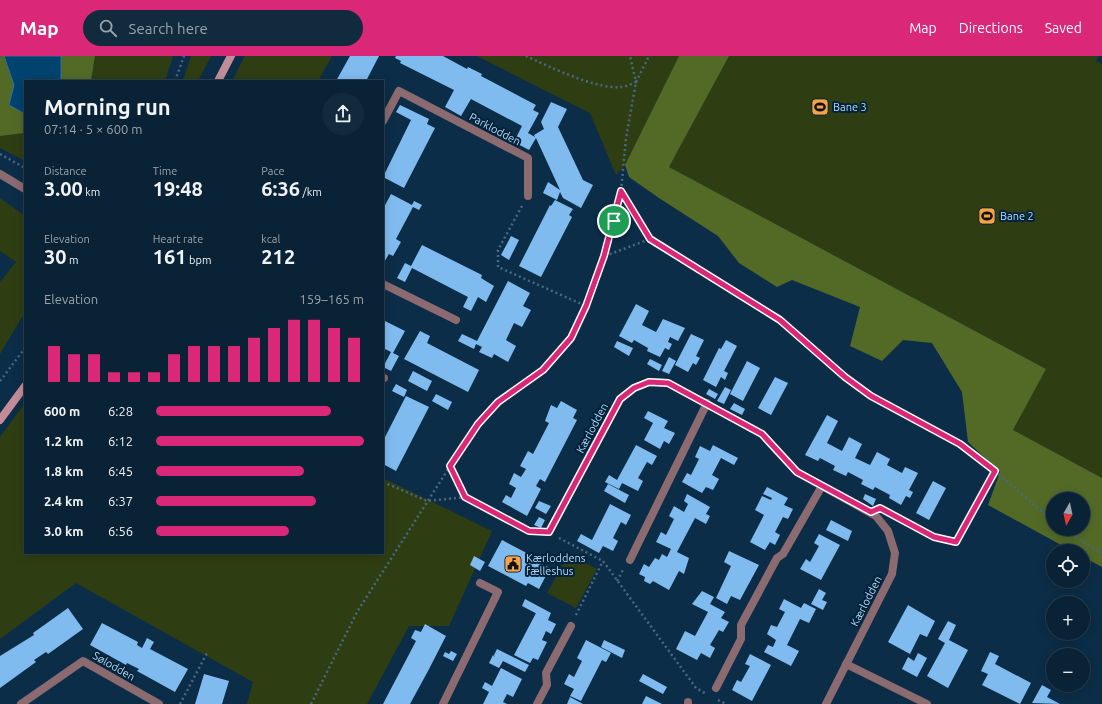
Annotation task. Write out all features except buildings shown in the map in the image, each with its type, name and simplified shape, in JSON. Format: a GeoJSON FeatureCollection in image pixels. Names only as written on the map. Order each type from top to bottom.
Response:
{"type":"FeatureCollection","features":[{"type":"Feature","properties":{"kind":"street"},"geometry":{"type":"LineString","coordinates":[[219,80],[231,56]]}},
{"type":"Feature","properties":{"kind":"street","name":"Parklodden"},"geometry":{"type":"LineString","coordinates":[[384,119],[399,91],[528,158],[528,196]]}},
{"type":"Feature","properties":{"kind":"street"},"geometry":{"type":"LineString","coordinates":[[0,174],[24,188]]}},
{"type":"Feature","properties":{"kind":"street"},"geometry":{"type":"LineString","coordinates":[[384,284],[456,320]]}},
{"type":"Feature","properties":{"kind":"street","name":"Kærlodden"},"geometry":{"type":"LineString","coordinates":[[549,532],[620,399],[634,388],[649,382],[668,383],[762,434],[797,472],[876,516],[888,531],[895,553],[892,574],[826,704]]}},
{"type":"Feature","properties":{"kind":"street"},"geometry":{"type":"LineString","coordinates":[[0,420],[24,387]]}},
{"type":"Feature","properties":{"kind":"street"},"geometry":{"type":"LineString","coordinates":[[630,560],[707,403]]}},
{"type":"Feature","properties":{"kind":"street"},"geometry":{"type":"LineString","coordinates":[[716,688],[741,639],[741,625],[777,558],[783,554],[822,486]]}},
{"type":"Feature","properties":{"kind":"street"},"geometry":{"type":"LineString","coordinates":[[443,704],[498,592],[480,583]]}},
{"type":"Feature","properties":{"kind":"street"},"geometry":{"type":"LineString","coordinates":[[537,704],[547,685],[546,674],[570,626]]}},
{"type":"Feature","properties":{"kind":"street","name":"Sølodden"},"geometry":{"type":"LineString","coordinates":[[21,704],[83,661],[159,704]]}},
{"type":"Feature","properties":{"kind":"street"},"geometry":{"type":"LineString","coordinates":[[846,664],[927,704]]}},
{"type":"Feature","properties":{"kind":"path"},"geometry":{"type":"LineString","coordinates":[[175,80],[184,56]]}},
{"type":"Feature","properties":{"kind":"path"},"geometry":{"type":"LineString","coordinates":[[526,56],[566,74],[594,83],[620,87],[636,82]]}},
{"type":"Feature","properties":{"kind":"path"},"geometry":{"type":"LineString","coordinates":[[630,56],[636,82]]}},
{"type":"Feature","properties":{"kind":"path"},"geometry":{"type":"LineString","coordinates":[[311,704],[357,612],[427,501],[478,424],[498,402],[543,370],[571,338],[586,306],[604,256],[621,191],[626,138],[636,82],[649,56]]}},
{"type":"Feature","properties":{"kind":"path"},"geometry":{"type":"LineString","coordinates":[[0,154],[24,167]]}},
{"type":"Feature","properties":{"kind":"path"},"geometry":{"type":"LineString","coordinates":[[621,191],[650,239],[780,320],[845,377],[871,396],[960,444],[995,471],[1046,515]]}},
{"type":"Feature","properties":{"kind":"path"},"geometry":{"type":"LineString","coordinates":[[528,196],[498,250],[498,267],[586,306]]}},
{"type":"Feature","properties":{"kind":"path"},"geometry":{"type":"LineString","coordinates":[[604,256],[650,239]]}},
{"type":"Feature","properties":{"kind":"path"},"geometry":{"type":"LineString","coordinates":[[0,381],[24,349]]}},
{"type":"Feature","properties":{"kind":"path"},"geometry":{"type":"LineString","coordinates":[[450,466],[465,497]]}},
{"type":"Feature","properties":{"kind":"path"},"geometry":{"type":"LineString","coordinates":[[871,512],[880,508],[934,537],[956,542],[995,471]]}},
{"type":"Feature","properties":{"kind":"path"},"geometry":{"type":"LineString","coordinates":[[384,482],[427,501],[465,497],[529,531],[549,532],[603,561],[696,688],[706,694]]}},
{"type":"Feature","properties":{"kind":"path"},"geometry":{"type":"LineString","coordinates":[[1074,536],[1102,553]]}},
{"type":"Feature","properties":{"kind":"path"},"geometry":{"type":"LineString","coordinates":[[570,626],[603,561]]}},
{"type":"Feature","properties":{"kind":"path"},"geometry":{"type":"LineString","coordinates":[[180,704],[207,652]]}},
{"type":"Feature","properties":{"kind":"path"},"geometry":{"type":"LineString","coordinates":[[716,699],[726,704]]}},
{"type":"Feature","properties":{"kind":"green space"},"geometry":{"type":"Polygon","coordinates":[[[0,56],[4,56],[14,85],[9,105],[24,113],[24,133],[0,136],[0,56]]]}},
{"type":"Feature","properties":{"kind":"green space"},"geometry":{"type":"Polygon","coordinates":[[[61,56],[95,56],[91,80],[61,80],[61,56]]]}},
{"type":"Feature","properties":{"kind":"green space"},"geometry":{"type":"Polygon","coordinates":[[[95,56],[173,56],[165,80],[91,80],[95,56]]]}},
{"type":"Feature","properties":{"kind":"green space"},"geometry":{"type":"Polygon","coordinates":[[[191,56],[211,56],[199,80],[183,80],[191,56]]]}},
{"type":"Feature","properties":{"kind":"green space"},"geometry":{"type":"Polygon","coordinates":[[[245,56],[332,56],[319,80],[233,80],[245,56]]]}},
{"type":"Feature","properties":{"kind":"green space"},"geometry":{"type":"Polygon","coordinates":[[[477,56],[679,56],[625,165],[616,175],[590,113],[477,56]]]}},
{"type":"Feature","properties":{"kind":"green space"},"geometry":{"type":"Polygon","coordinates":[[[679,56],[729,56],[669,167],[1046,369],[1013,430],[1102,478],[1102,567],[1090,561],[1090,544],[1059,544],[988,505],[1000,472],[968,442],[962,392],[932,343],[903,340],[882,361],[850,346],[860,307],[792,280],[777,287],[739,263],[718,236],[629,177],[625,165],[679,56]]]}},
{"type":"Feature","properties":{"kind":"green space"},"geometry":{"type":"Polygon","coordinates":[[[729,56],[1099,56],[1096,61],[1102,64],[1102,478],[1013,430],[1046,369],[669,167],[729,56]]]}},
{"type":"Feature","properties":{"kind":"green space"},"geometry":{"type":"Polygon","coordinates":[[[24,133],[24,160],[0,148],[0,136],[24,133]]]}},
{"type":"Feature","properties":{"kind":"green space"},"geometry":{"type":"Polygon","coordinates":[[[0,198],[24,215],[24,314],[0,354],[0,282],[16,262],[0,251],[0,198]]]}},
{"type":"Feature","properties":{"kind":"green space"},"geometry":{"type":"Polygon","coordinates":[[[24,404],[24,554],[384,554],[384,478],[492,531],[449,626],[409,626],[367,704],[247,704],[253,682],[76,583],[0,639],[0,437],[24,404]]]}},
{"type":"Feature","properties":{"kind":"green space"},"geometry":{"type":"Polygon","coordinates":[[[569,554],[597,569],[576,608],[547,593],[569,554]]]}},
{"type":"Feature","properties":{"kind":"water"},"geometry":{"type":"Polygon","coordinates":[[[4,56],[61,56],[61,80],[24,80],[24,113],[9,105],[14,85],[4,56]]]}},
{"type":"Feature","properties":{"kind":"place","name":"Bane 3"},"geometry":{"type":"Point","coordinates":[820,107]}},
{"type":"Feature","properties":{"kind":"place","name":"Bane 2"},"geometry":{"type":"Point","coordinates":[987,216]}},
{"type":"Feature","properties":{"kind":"place","name":"Kærloddens fælleshus"},"geometry":{"type":"Point","coordinates":[513,564]}},
{"type":"Feature","properties":{"kind":"route"},"geometry":{"type":"LineString","coordinates":[[621,191],[650,239],[780,320],[845,377],[871,396],[960,444],[995,471],[956,542],[934,537],[880,508],[871,512],[797,472],[762,434],[668,383],[649,382],[634,388],[620,399],[549,532],[529,531],[465,497],[450,466],[478,424],[498,402],[543,370],[571,338],[586,306],[604,256],[614,221],[621,191]]}}]}
